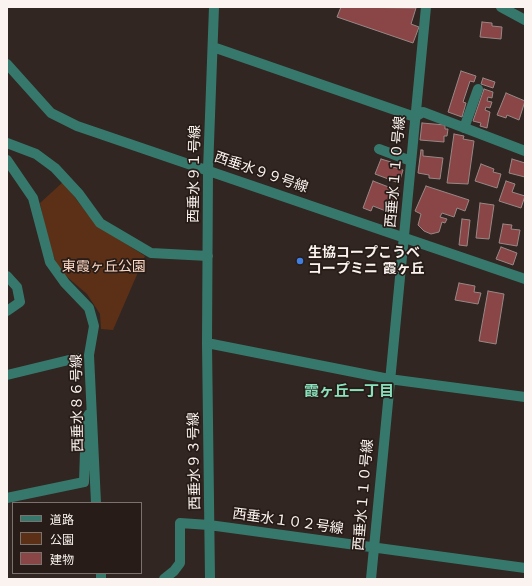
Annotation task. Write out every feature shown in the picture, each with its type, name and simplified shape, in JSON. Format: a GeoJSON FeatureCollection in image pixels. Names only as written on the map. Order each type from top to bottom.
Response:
{"type":"FeatureCollection","features":[{"type":"Feature","properties":{"kind":"street","name":"西垂水９１号線"},"geometry":{"type":"LineString","coordinates":[[208,343],[208,170],[214,7]]}},
{"type":"Feature","properties":{"kind":"street","name":"西垂水１１０号線"},"geometry":{"type":"LineString","coordinates":[[371,579],[389,379],[426,7]]}},
{"type":"Feature","properties":{"kind":"street"},"geometry":{"type":"LineString","coordinates":[[501,7],[525,20]]}},
{"type":"Feature","properties":{"kind":"street"},"geometry":{"type":"LineString","coordinates":[[213,47],[415,117],[423,112],[525,152]]}},
{"type":"Feature","properties":{"kind":"street","name":"西垂水９９号線"},"geometry":{"type":"LineString","coordinates":[[7,67],[51,113],[76,126],[525,278]]}},
{"type":"Feature","properties":{"kind":"street"},"geometry":{"type":"LineString","coordinates":[[464,128],[478,89]]}},
{"type":"Feature","properties":{"kind":"street"},"geometry":{"type":"LineString","coordinates":[[7,143],[36,154],[55,168],[80,194],[100,223],[150,254],[208,256]]}},
{"type":"Feature","properties":{"kind":"street"},"geometry":{"type":"LineString","coordinates":[[379,149],[411,161]]}},
{"type":"Feature","properties":{"kind":"street","name":"西垂水８６号線"},"geometry":{"type":"LineString","coordinates":[[7,160],[33,198],[50,262],[65,283],[89,308],[94,326],[89,355],[96,502]]}},
{"type":"Feature","properties":{"kind":"street"},"geometry":{"type":"LineString","coordinates":[[7,276],[17,287],[20,302],[7,311]]}},
{"type":"Feature","properties":{"kind":"street"},"geometry":{"type":"LineString","coordinates":[[208,343],[389,379],[525,397]]}},
{"type":"Feature","properties":{"kind":"street","name":"西垂水９３号線"},"geometry":{"type":"LineString","coordinates":[[208,343],[210,579]]}},
{"type":"Feature","properties":{"kind":"street"},"geometry":{"type":"LineString","coordinates":[[7,374],[76,358]]}},
{"type":"Feature","properties":{"kind":"street"},"geometry":{"type":"LineString","coordinates":[[7,498],[84,482],[86,420],[92,407]]}},
{"type":"Feature","properties":{"kind":"street","name":"西垂水１０２号線"},"geometry":{"type":"LineString","coordinates":[[164,579],[174,572],[180,563],[180,523],[209,525],[525,568]]}},
{"type":"Feature","properties":{"kind":"green space","name":"東霞ヶ丘公園"},"geometry":{"type":"Polygon","coordinates":[[[63,182],[96,225],[145,256],[113,330],[101,329],[100,314],[87,294],[59,270],[48,242],[40,203],[63,182]]]}},
{"type":"Feature","properties":{"kind":"building"},"geometry":{"type":"Polygon","coordinates":[[[341,7],[416,8],[411,24],[419,27],[413,43],[337,17],[341,7]]]}},
{"type":"Feature","properties":{"kind":"building"},"geometry":{"type":"Polygon","coordinates":[[[482,22],[492,23],[492,26],[502,27],[501,39],[480,37],[482,22]]]}},
{"type":"Feature","properties":{"kind":"building"},"geometry":{"type":"Polygon","coordinates":[[[461,71],[476,76],[474,82],[470,81],[463,102],[466,103],[462,117],[448,112],[461,71]]]}},
{"type":"Feature","properties":{"kind":"building"},"geometry":{"type":"Polygon","coordinates":[[[483,78],[495,82],[493,88],[481,84],[483,78]]]}},
{"type":"Feature","properties":{"kind":"building"},"geometry":{"type":"Polygon","coordinates":[[[484,89],[493,92],[492,98],[488,97],[487,101],[492,102],[490,108],[486,107],[485,110],[490,112],[487,128],[480,126],[481,123],[473,121],[484,89]]]}},
{"type":"Feature","properties":{"kind":"building"},"geometry":{"type":"Polygon","coordinates":[[[506,93],[525,101],[519,120],[507,115],[506,118],[497,115],[506,93]]]}},
{"type":"Feature","properties":{"kind":"building"},"geometry":{"type":"Polygon","coordinates":[[[422,123],[445,125],[445,129],[448,129],[447,136],[444,136],[444,142],[420,140],[422,123]]]}},
{"type":"Feature","properties":{"kind":"building"},"geometry":{"type":"Polygon","coordinates":[[[454,134],[464,136],[463,139],[474,141],[468,184],[447,183],[454,134]]]}},
{"type":"Feature","properties":{"kind":"building"},"geometry":{"type":"Polygon","coordinates":[[[421,150],[423,150],[423,156],[443,158],[440,179],[429,178],[429,175],[418,173],[421,150]]]}},
{"type":"Feature","properties":{"kind":"building"},"geometry":{"type":"Polygon","coordinates":[[[381,159],[391,162],[390,166],[403,170],[399,183],[375,174],[381,159]]]}},
{"type":"Feature","properties":{"kind":"building"},"geometry":{"type":"Polygon","coordinates":[[[512,159],[525,163],[525,177],[509,173],[512,159]]]}},
{"type":"Feature","properties":{"kind":"building"},"geometry":{"type":"Polygon","coordinates":[[[481,164],[494,169],[493,172],[501,174],[497,188],[475,181],[481,164]]]}},
{"type":"Feature","properties":{"kind":"building"},"geometry":{"type":"Polygon","coordinates":[[[373,181],[399,191],[391,213],[373,206],[371,211],[363,208],[373,181]]]}},
{"type":"Feature","properties":{"kind":"building"},"geometry":{"type":"Polygon","coordinates":[[[506,181],[515,184],[512,192],[525,196],[521,208],[499,201],[506,181]]]}},
{"type":"Feature","properties":{"kind":"building"},"geometry":{"type":"Polygon","coordinates":[[[426,186],[469,200],[465,211],[457,208],[454,217],[442,213],[440,217],[447,219],[445,223],[442,222],[439,232],[431,234],[424,231],[418,225],[421,214],[415,211],[426,186]]]}},
{"type":"Feature","properties":{"kind":"building"},"geometry":{"type":"Polygon","coordinates":[[[480,203],[494,205],[489,239],[476,238],[480,203]]]}},
{"type":"Feature","properties":{"kind":"building"},"geometry":{"type":"Polygon","coordinates":[[[462,219],[470,220],[467,246],[459,245],[462,219]]]}},
{"type":"Feature","properties":{"kind":"building"},"geometry":{"type":"Polygon","coordinates":[[[503,224],[512,225],[511,229],[520,230],[517,246],[499,243],[503,224]]]}},
{"type":"Feature","properties":{"kind":"building"},"geometry":{"type":"Polygon","coordinates":[[[501,247],[517,253],[513,265],[496,259],[501,247]]]}},
{"type":"Feature","properties":{"kind":"building"},"geometry":{"type":"Polygon","coordinates":[[[459,283],[475,286],[474,292],[481,293],[478,304],[455,300],[459,283]]]}},
{"type":"Feature","properties":{"kind":"building"},"geometry":{"type":"Polygon","coordinates":[[[488,291],[504,294],[496,344],[479,341],[488,291]]]}},
{"type":"Feature","properties":{"kind":"place","name":"生協コープこうべ コープミニ 霞ヶ丘"},"geometry":{"type":"Point","coordinates":[300,261]}},
{"type":"Feature","properties":{"kind":"district","name":"霞ヶ丘一丁目"},"geometry":{"type":"Point","coordinates":[349,392]}}]}
